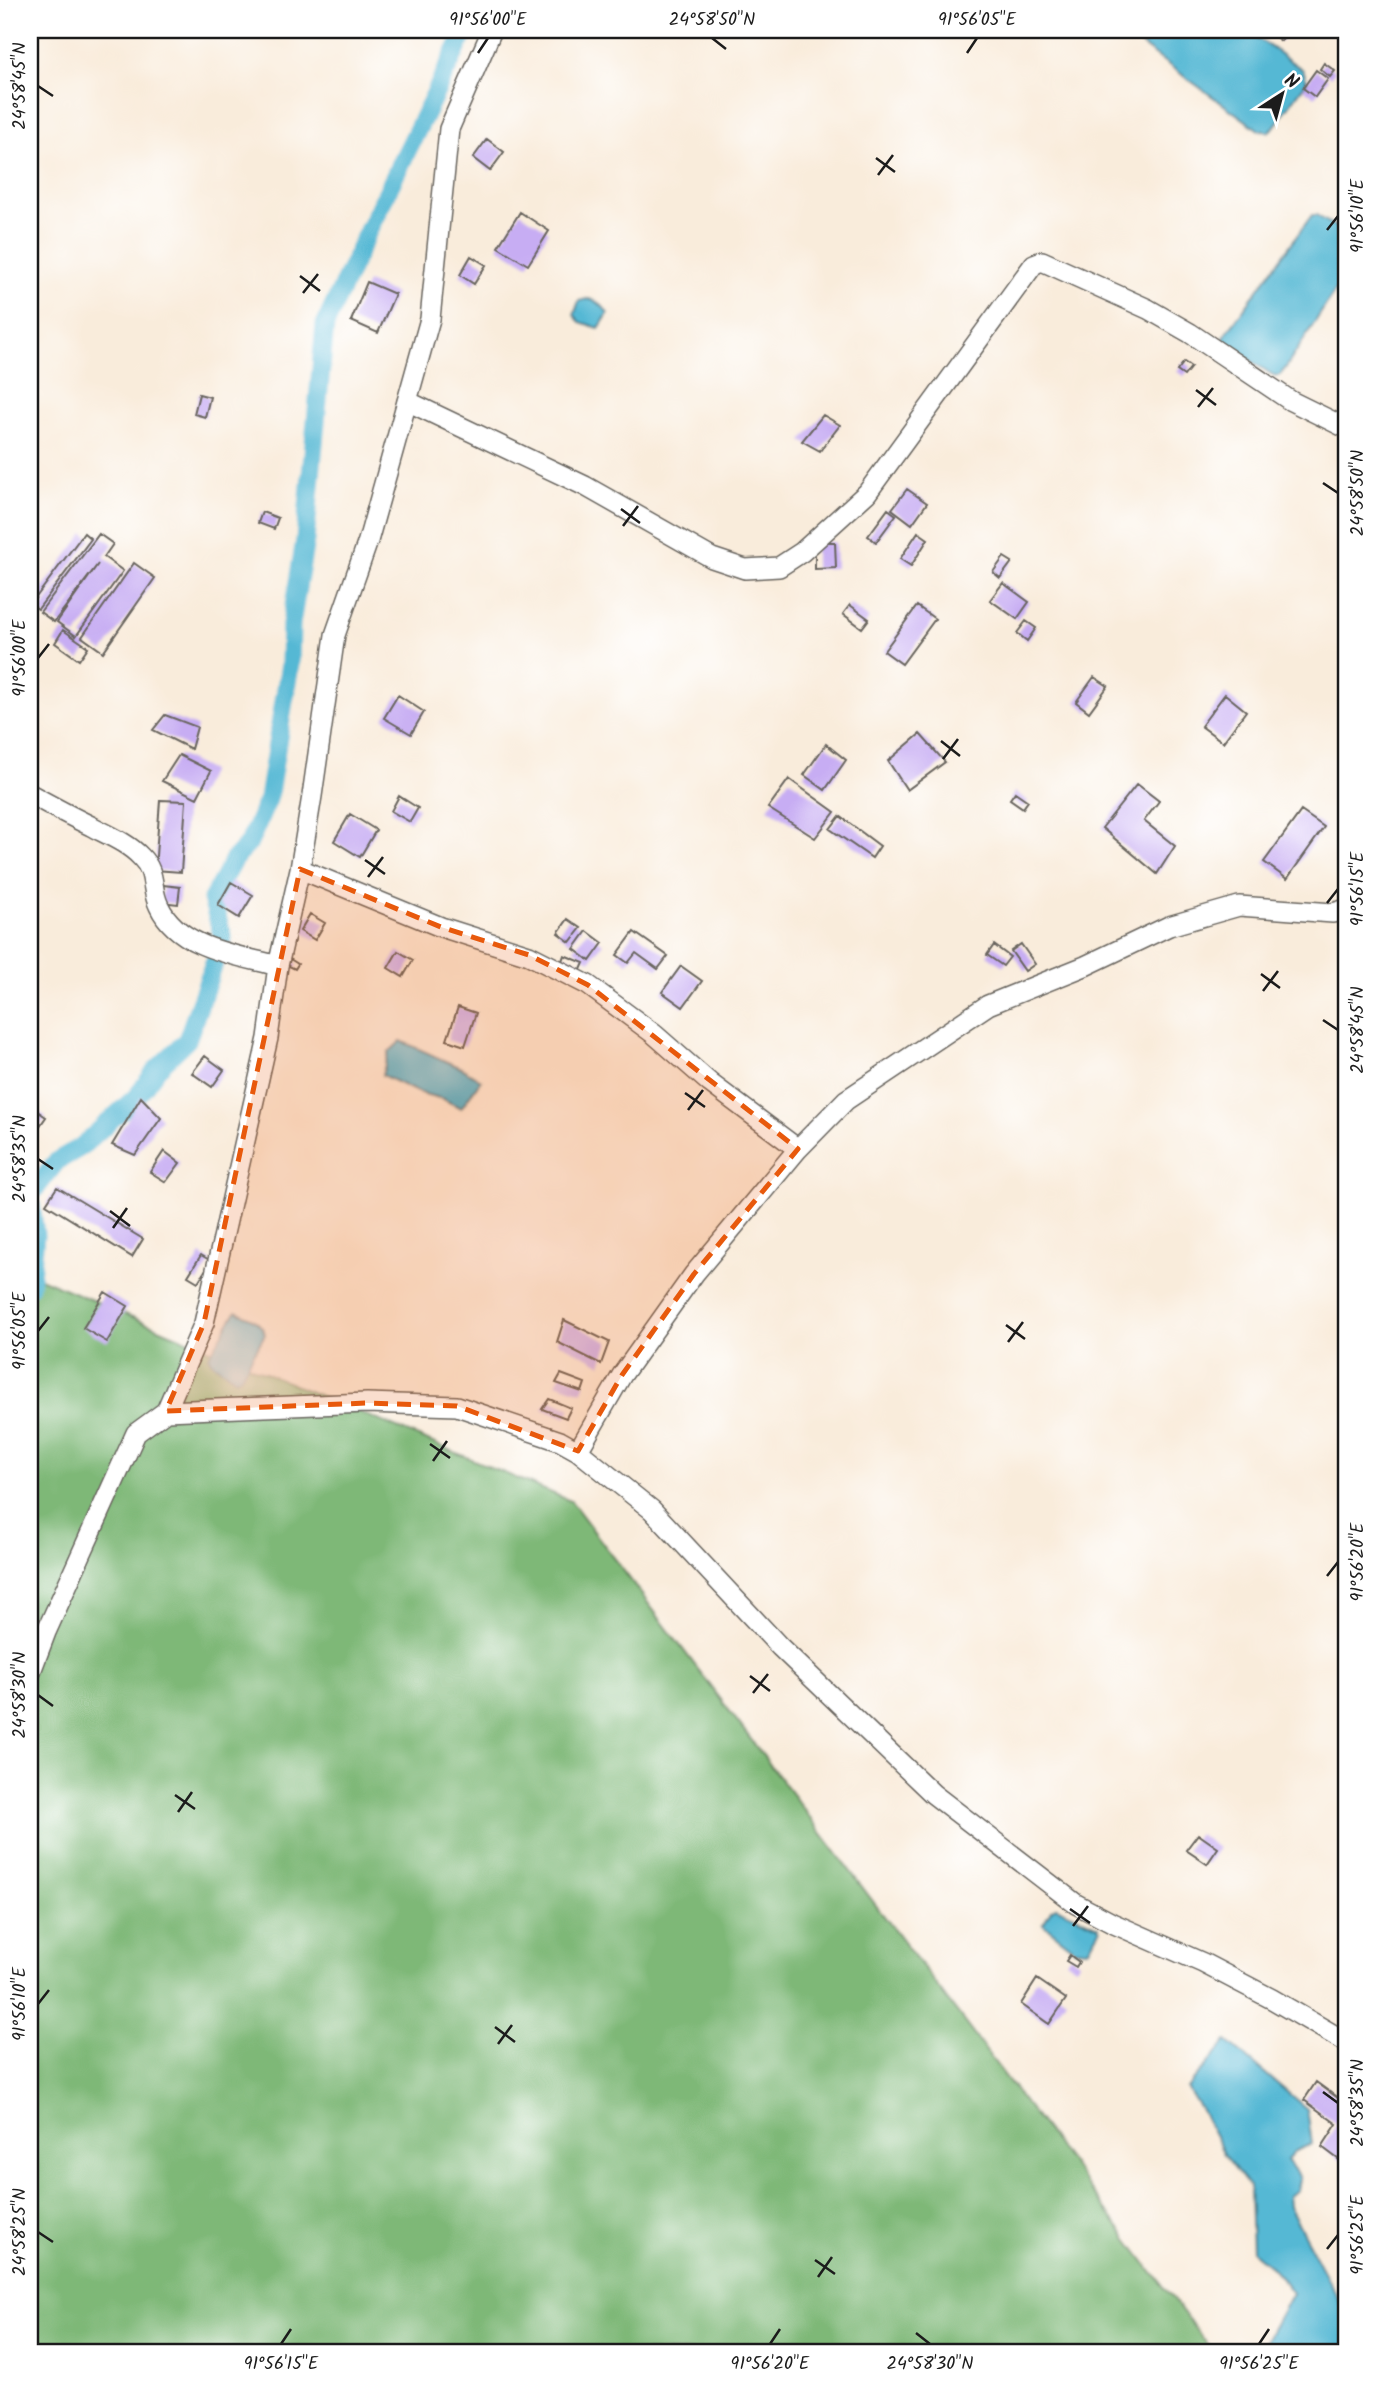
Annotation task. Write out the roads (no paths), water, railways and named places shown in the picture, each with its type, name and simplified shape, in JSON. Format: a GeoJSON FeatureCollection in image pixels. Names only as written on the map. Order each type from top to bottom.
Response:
{"type":"FeatureCollection","features":[{"type":"Feature","properties":{"kind":"street"},"geometry":{"type":"LineString","coordinates":[[30,1674],[46,1632],[136,1433],[166,1411],[204,1323],[268,1038],[278,965],[300,869],[335,635],[368,541],[430,319],[449,129],[492,30]]}},
{"type":"Feature","properties":{"kind":"street"},"geometry":{"type":"LineString","coordinates":[[407,401],[585,486],[712,558],[746,569],[779,566],[802,552],[867,493],[1034,264],[1042,261],[1147,309],[1190,333],[1291,401],[1346,428]]}},
{"type":"Feature","properties":{"kind":"street"},"geometry":{"type":"LineString","coordinates":[[30,794],[120,841],[141,857],[154,875],[155,896],[164,916],[177,929],[206,947],[278,965]]}},
{"type":"Feature","properties":{"kind":"street"},"geometry":{"type":"LineString","coordinates":[[300,869],[441,928],[529,956],[588,985],[654,1034],[710,1083],[798,1149]]}},
{"type":"Feature","properties":{"kind":"street"},"geometry":{"type":"LineString","coordinates":[[578,1451],[622,1375],[694,1274],[798,1149],[846,1100],[988,1005],[1085,966],[1169,926],[1239,906],[1333,913],[1346,909]]}},
{"type":"Feature","properties":{"kind":"street"},"geometry":{"type":"LineString","coordinates":[[166,1411],[367,1403],[457,1406],[560,1441],[578,1451],[652,1510],[780,1647],[933,1794],[1076,1904],[1272,1999],[1346,2042]]}},
{"type":"Feature","properties":{"kind":"water"},"geometry":{"type":"Polygon","coordinates":[[[1131,30],[1246,30],[1303,70],[1307,81],[1274,127],[1268,132],[1259,130],[1134,40],[1131,30]]]}},
{"type":"Feature","properties":{"kind":"water"},"geometry":{"type":"Polygon","coordinates":[[[1312,215],[1346,233],[1345,275],[1285,369],[1279,376],[1273,375],[1228,346],[1224,341],[1225,335],[1312,215]]]}},
{"type":"Feature","properties":{"kind":"water"},"geometry":{"type":"Polygon","coordinates":[[[594,300],[608,314],[599,328],[580,322],[574,315],[579,301],[594,300]]]}},
{"type":"Feature","properties":{"kind":"water"},"geometry":{"type":"Polygon","coordinates":[[[401,1041],[481,1080],[461,1108],[443,1099],[417,1092],[382,1075],[389,1052],[401,1041]]]}},
{"type":"Feature","properties":{"kind":"water"},"geometry":{"type":"Polygon","coordinates":[[[236,1311],[257,1323],[265,1334],[241,1376],[236,1379],[213,1363],[209,1356],[236,1311]]]}},
{"type":"Feature","properties":{"kind":"water"},"geometry":{"type":"Polygon","coordinates":[[[1056,1907],[1098,1926],[1100,1930],[1088,1950],[1075,1949],[1043,1924],[1051,1910],[1056,1907]]]}},
{"type":"Feature","properties":{"kind":"water"},"geometry":{"type":"Polygon","coordinates":[[[1227,2041],[1307,2109],[1312,2144],[1295,2151],[1287,2160],[1300,2178],[1298,2190],[1288,2196],[1289,2206],[1346,2313],[1346,2352],[1267,2352],[1263,2346],[1292,2293],[1275,2270],[1252,2251],[1250,2188],[1224,2154],[1187,2088],[1227,2041]]]}},
{"type":"Feature","properties":{"kind":"waterway"},"geometry":{"type":"LineString","coordinates":[[30,1286],[35,1235],[30,1196],[57,1161],[81,1147],[137,1096],[157,1069],[187,1040],[223,938],[212,899],[234,859],[249,843],[268,799],[290,664],[291,624],[305,540],[325,325],[466,30]]}}]}
